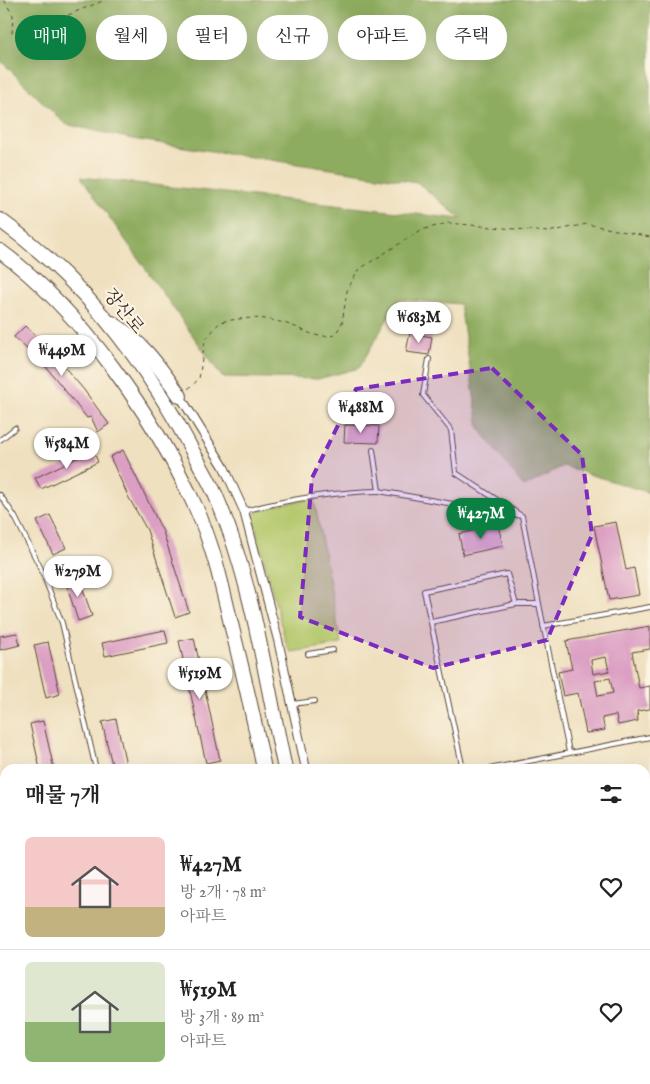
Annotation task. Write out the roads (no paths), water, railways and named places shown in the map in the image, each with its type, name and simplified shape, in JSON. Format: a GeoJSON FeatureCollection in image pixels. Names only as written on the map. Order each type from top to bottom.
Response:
{"type":"FeatureCollection","features":[{"type":"Feature","properties":{"kind":"highway","name":"장산로"},"geometry":{"type":"LineString","coordinates":[[0,220],[28,240],[67,276],[104,318],[139,362],[168,405],[192,449],[218,500],[240,563],[284,764]]}},
{"type":"Feature","properties":{"kind":"highway"},"geometry":{"type":"LineString","coordinates":[[0,251],[49,293],[85,334],[119,377],[171,460],[196,509],[218,570],[263,764]]}},
{"type":"Feature","properties":{"kind":"highway"},"geometry":{"type":"LineString","coordinates":[[104,318],[130,334],[151,355],[180,396]]}},
{"type":"Feature","properties":{"kind":"street"},"geometry":{"type":"LineString","coordinates":[[180,396],[224,467],[244,511],[263,576],[305,764]]}},
{"type":"Feature","properties":{"kind":"lane"},"geometry":{"type":"LineString","coordinates":[[428,359],[423,395],[451,430],[456,473],[522,516],[569,752]]}},
{"type":"Feature","properties":{"kind":"lane"},"geometry":{"type":"LineString","coordinates":[[0,440],[15,428]]}},
{"type":"Feature","properties":{"kind":"lane"},"geometry":{"type":"LineString","coordinates":[[373,450],[379,490]]}},
{"type":"Feature","properties":{"kind":"lane"},"geometry":{"type":"LineString","coordinates":[[244,511],[309,496],[379,490],[522,516]]}},
{"type":"Feature","properties":{"kind":"lane"},"geometry":{"type":"LineString","coordinates":[[0,495],[15,517],[41,569],[62,623],[95,764]]}},
{"type":"Feature","properties":{"kind":"lane"},"geometry":{"type":"LineString","coordinates":[[462,764],[424,591],[507,574],[516,604]]}},
{"type":"Feature","properties":{"kind":"lane"},"geometry":{"type":"LineString","coordinates":[[431,622],[516,604],[539,604]]}},
{"type":"Feature","properties":{"kind":"lane"},"geometry":{"type":"LineString","coordinates":[[543,626],[650,607]]}},
{"type":"Feature","properties":{"kind":"lane"},"geometry":{"type":"LineString","coordinates":[[308,654],[333,650]]}},
{"type":"Feature","properties":{"kind":"lane"},"geometry":{"type":"LineString","coordinates":[[292,704],[315,701]]}},
{"type":"Feature","properties":{"kind":"lane"},"geometry":{"type":"LineString","coordinates":[[513,764],[650,737]]}}]}
